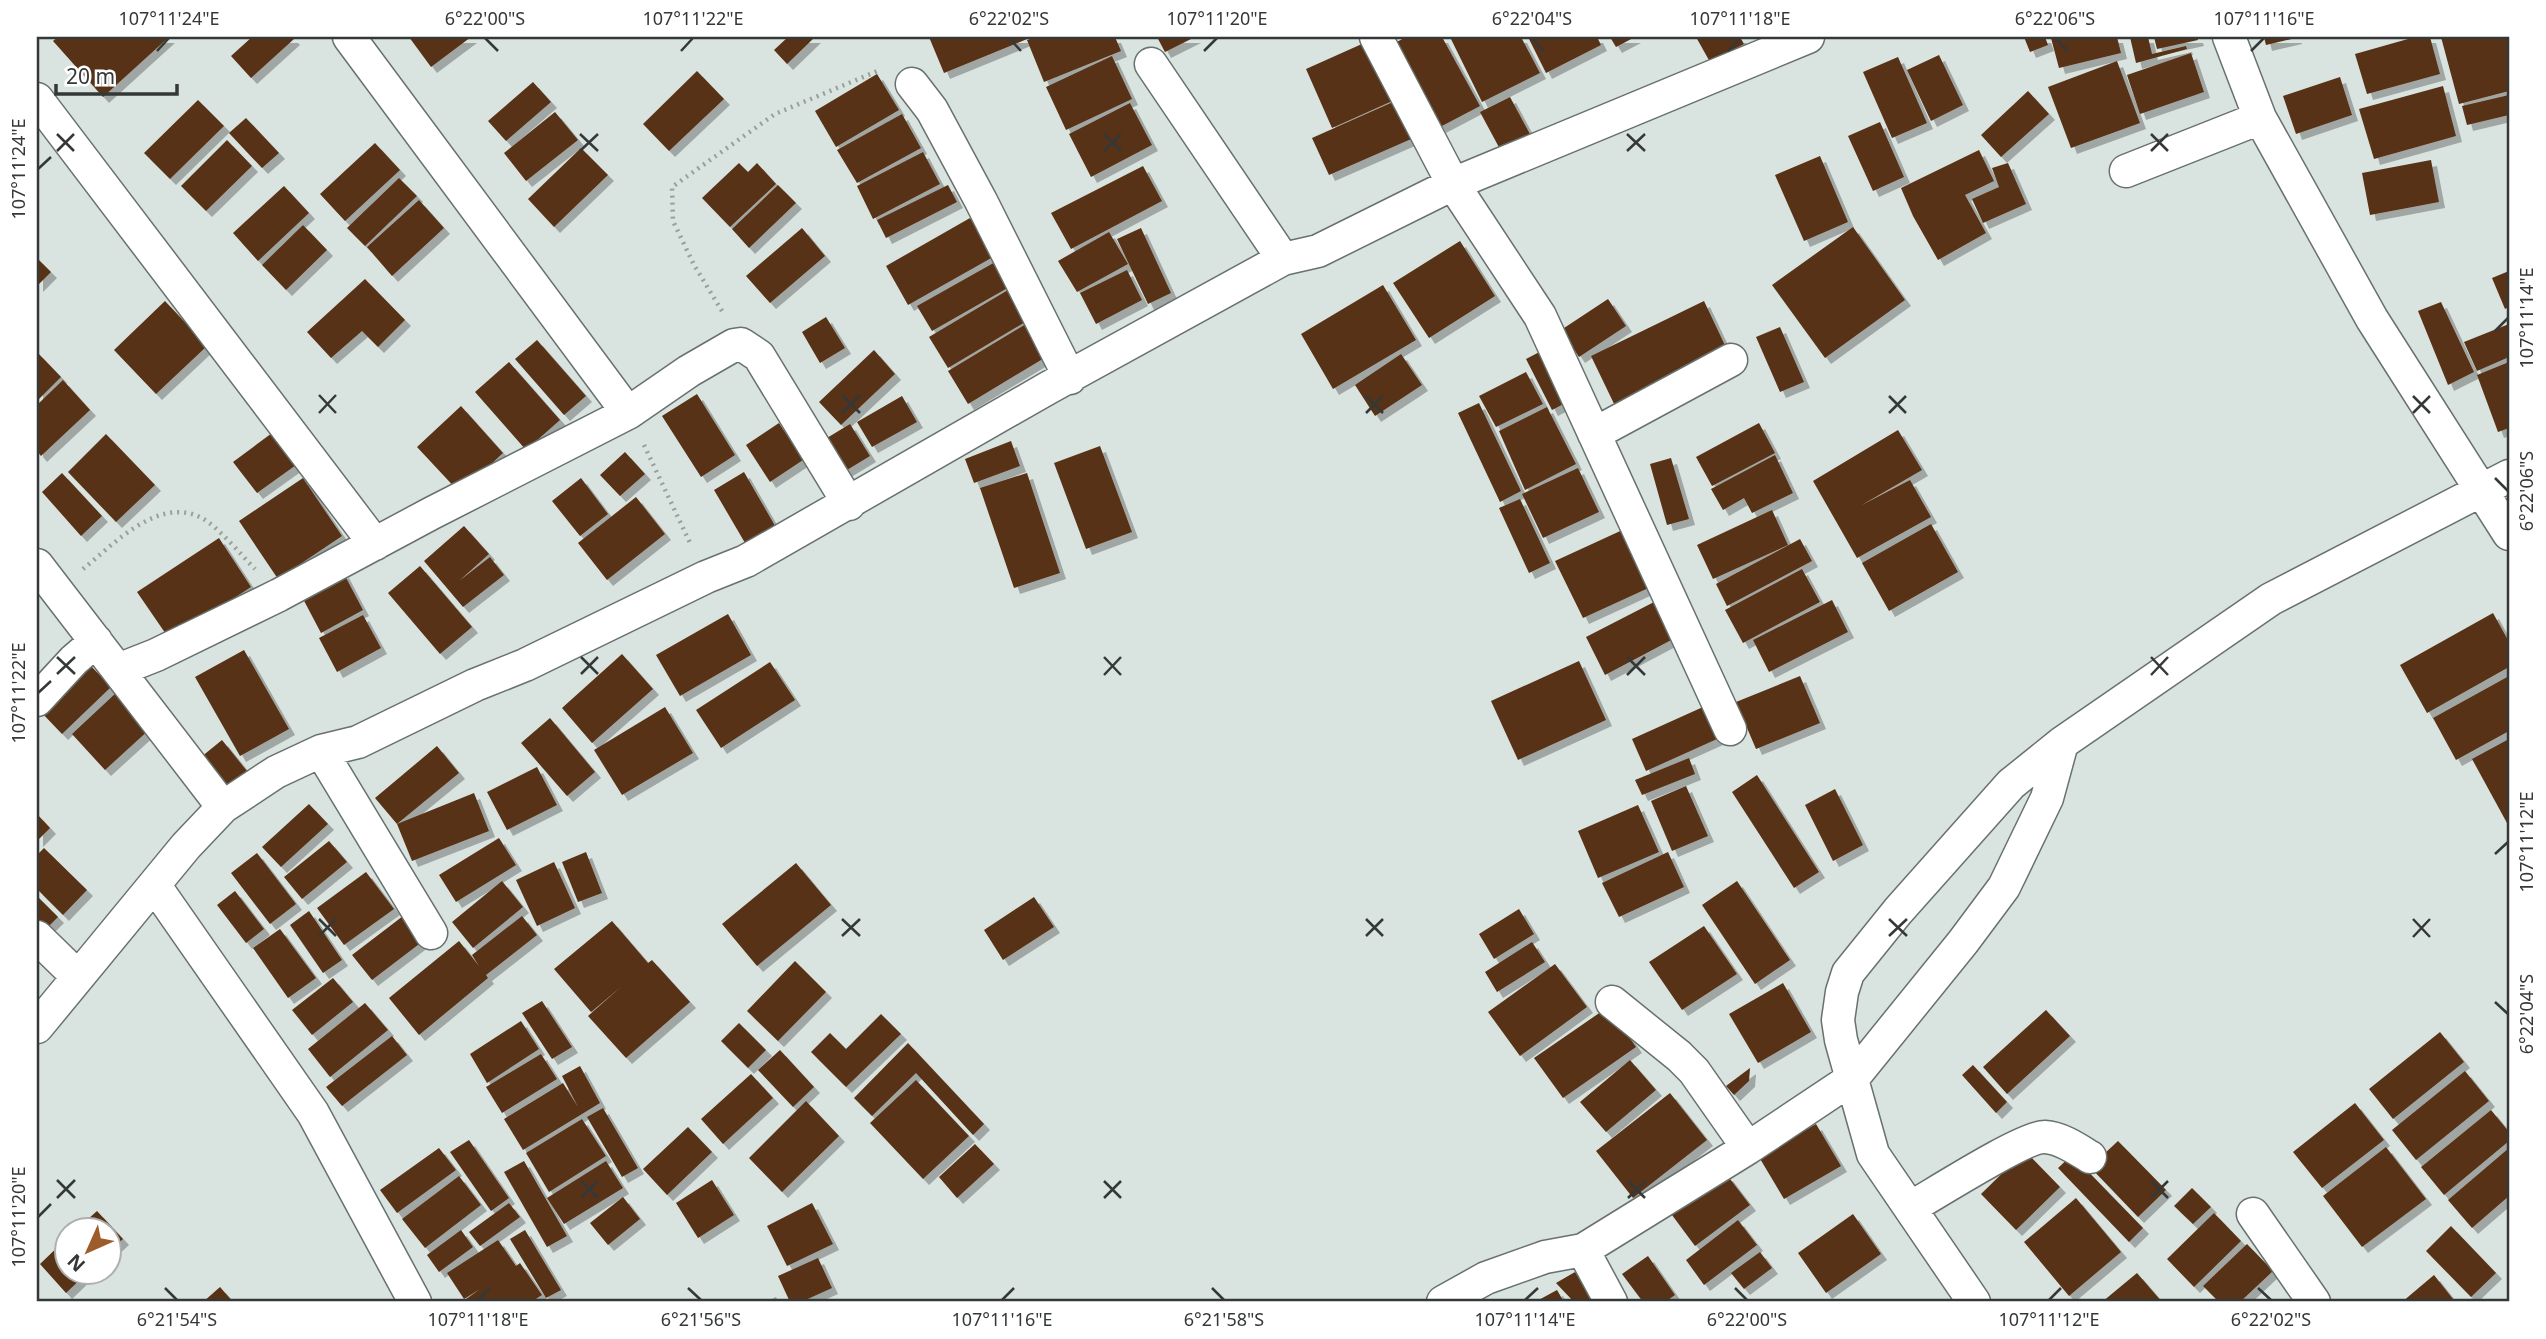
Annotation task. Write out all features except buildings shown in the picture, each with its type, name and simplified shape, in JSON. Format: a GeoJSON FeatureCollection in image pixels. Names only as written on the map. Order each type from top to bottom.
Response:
{"type":"FeatureCollection","features":[{"type":"Feature","properties":{"kind":"street"},"geometry":{"type":"LineString","coordinates":[[349,37],[628,413]]}},
{"type":"Feature","properties":{"kind":"street"},"geometry":{"type":"LineString","coordinates":[[1376,37],[1453,184],[1540,316],[1730,729]]}},
{"type":"Feature","properties":{"kind":"street"},"geometry":{"type":"LineString","coordinates":[[37,1027],[186,846],[223,807],[276,772],[321,751],[358,742],[706,577],[747,561],[1283,259],[1318,251],[1453,184],[1775,43],[1808,37]]}},
{"type":"Feature","properties":{"kind":"street"},"geometry":{"type":"LineString","coordinates":[[2229,37],[2259,118],[2372,319],[2509,534]]}},
{"type":"Feature","properties":{"kind":"street"},"geometry":{"type":"LineString","coordinates":[[1151,64],[1283,259]]}},
{"type":"Feature","properties":{"kind":"street"},"geometry":{"type":"LineString","coordinates":[[912,84],[932,110],[981,201],[1070,378]]}},
{"type":"Feature","properties":{"kind":"street"},"geometry":{"type":"LineString","coordinates":[[37,99],[375,544]]}},
{"type":"Feature","properties":{"kind":"street"},"geometry":{"type":"LineString","coordinates":[[2126,171],[2259,118]]}},
{"type":"Feature","properties":{"kind":"street"},"geometry":{"type":"LineString","coordinates":[[118,670],[156,655],[279,595],[628,413],[734,345],[741,344],[759,356],[849,504]]}},
{"type":"Feature","properties":{"kind":"street"},"geometry":{"type":"LineString","coordinates":[[1594,434],[1731,360]]}},
{"type":"Feature","properties":{"kind":"street"},"geometry":{"type":"LineString","coordinates":[[1974,1302],[1872,1154],[1838,1020],[1842,992],[1849,973],[1898,911],[2011,784],[2062,743],[2271,599],[2509,476]]}},
{"type":"Feature","properties":{"kind":"street"},"geometry":{"type":"LineString","coordinates":[[37,565],[223,807]]}},
{"type":"Feature","properties":{"kind":"street"},"geometry":{"type":"LineString","coordinates":[[37,700],[74,660],[96,641]]}},
{"type":"Feature","properties":{"kind":"street"},"geometry":{"type":"LineString","coordinates":[[1443,1302],[1486,1278],[1545,1257],[1583,1250],[1853,1078],[2004,887],[2047,799],[2062,743]]}},
{"type":"Feature","properties":{"kind":"street"},"geometry":{"type":"LineString","coordinates":[[321,751],[431,933]]}},
{"type":"Feature","properties":{"kind":"street"},"geometry":{"type":"LineString","coordinates":[[155,886],[313,1113],[415,1302]]}},
{"type":"Feature","properties":{"kind":"street"},"geometry":{"type":"LineString","coordinates":[[37,937],[78,977]]}},
{"type":"Feature","properties":{"kind":"street"},"geometry":{"type":"LineString","coordinates":[[1612,1002],[1694,1071],[1748,1147]]}},
{"type":"Feature","properties":{"kind":"street"},"geometry":{"type":"LineString","coordinates":[[1910,1208],[2002,1155],[2043,1137],[2064,1142],[2090,1157]]}},
{"type":"Feature","properties":{"kind":"street"},"geometry":{"type":"LineString","coordinates":[[2253,1214],[2314,1302]]}},
{"type":"Feature","properties":{"kind":"street"},"geometry":{"type":"LineString","coordinates":[[1583,1250],[1611,1302]]}},
{"type":"Feature","properties":{"kind":"path"},"geometry":{"type":"LineString","coordinates":[[741,344],[694,265],[673,221],[673,187],[775,114],[827,91],[879,70],[890,70],[912,84]]}},
{"type":"Feature","properties":{"kind":"path"},"geometry":{"type":"LineString","coordinates":[[628,413],[706,577]]}},
{"type":"Feature","properties":{"kind":"path"},"geometry":{"type":"LineString","coordinates":[[56,591],[153,516],[182,511],[202,518],[229,542],[279,595]]}}]}
